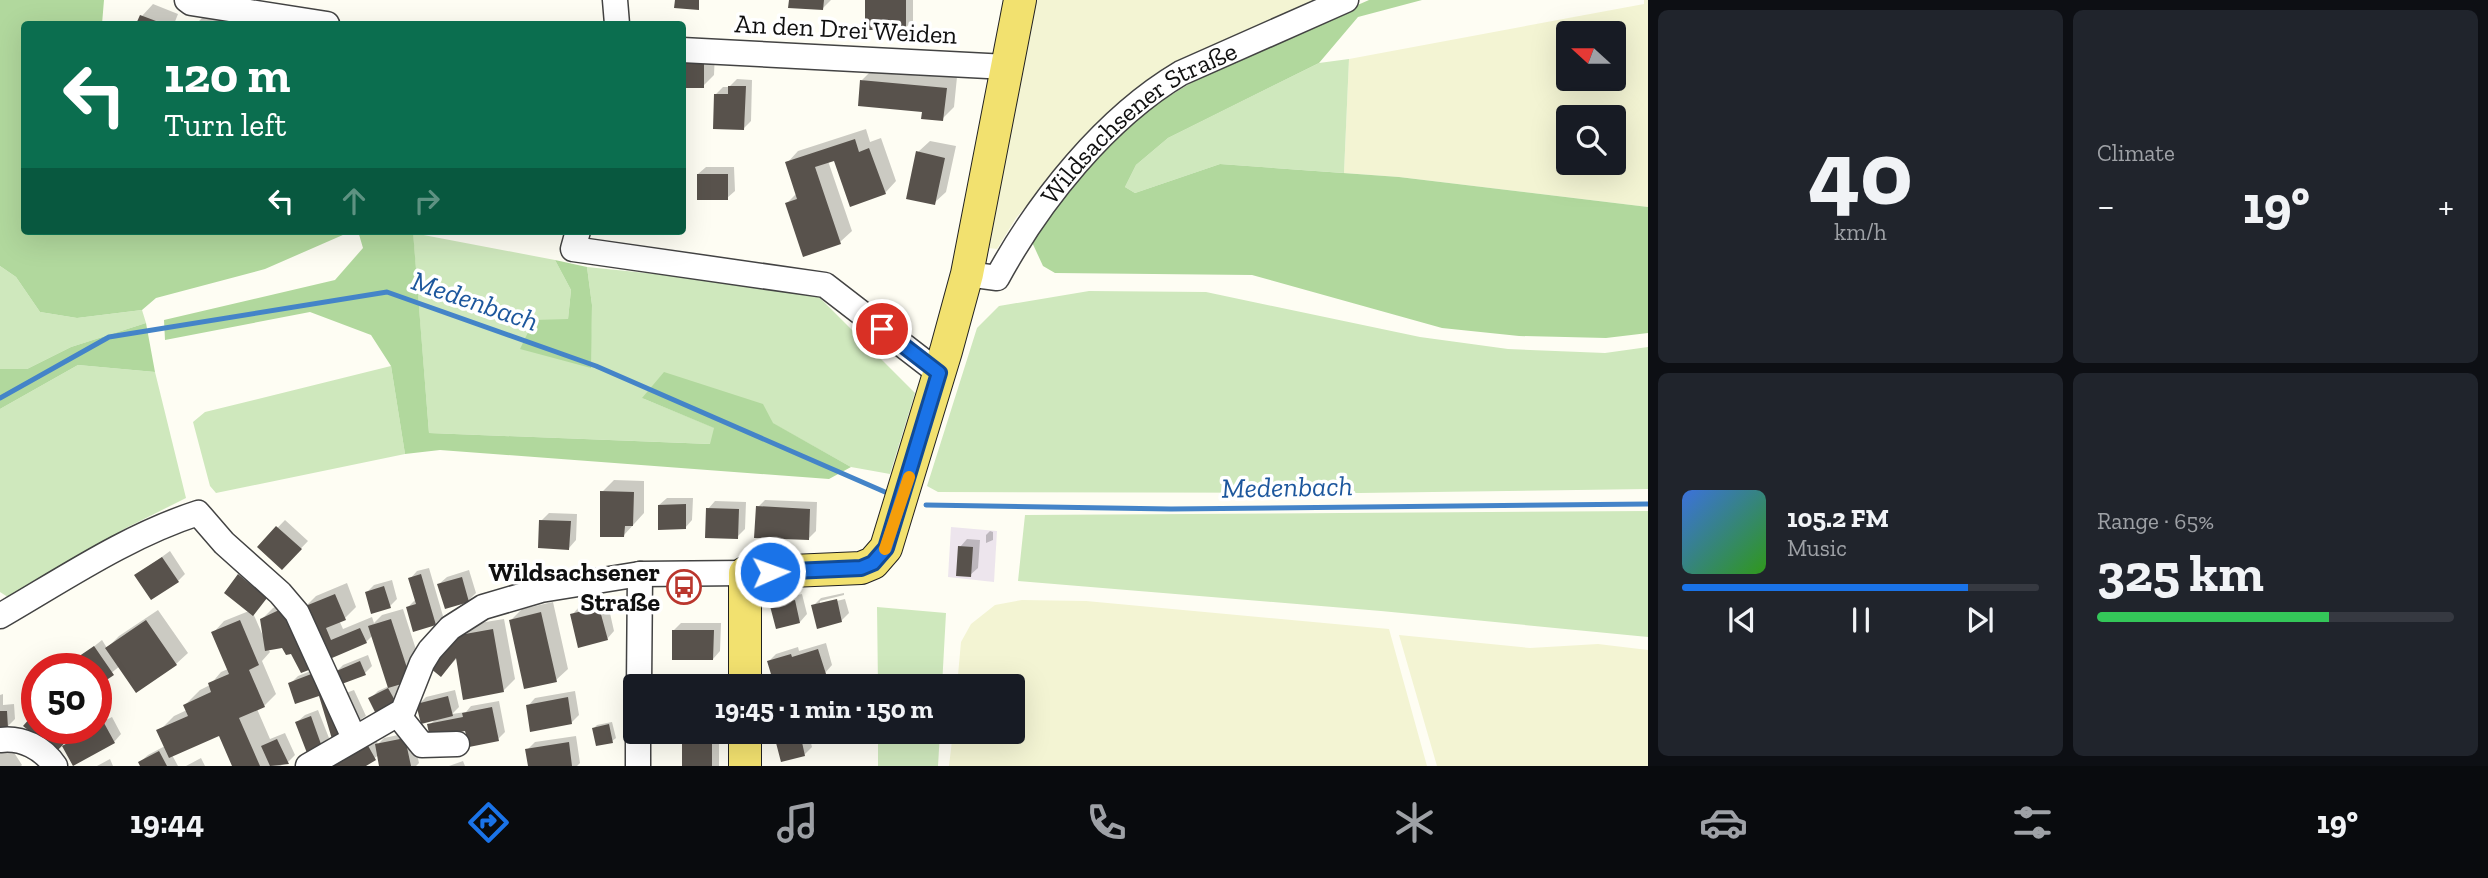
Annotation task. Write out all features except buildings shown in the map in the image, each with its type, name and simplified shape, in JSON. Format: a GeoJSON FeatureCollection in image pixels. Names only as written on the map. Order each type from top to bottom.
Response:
{"type":"FeatureCollection","features":[{"type":"Feature","properties":{"kind":"main road"},"geometry":{"type":"LineString","coordinates":[[745,674],[745,573],[861,568],[881,556],[892,531],[967,274],[1020,0]]}},
{"type":"Feature","properties":{"kind":"main road"},"geometry":{"type":"LineString","coordinates":[[745,744],[745,766]]}},
{"type":"Feature","properties":{"kind":"street"},"geometry":{"type":"LineString","coordinates":[[187,0],[191,3],[308,21]]}},
{"type":"Feature","properties":{"kind":"street"},"geometry":{"type":"LineString","coordinates":[[615,0],[617,21]]}},
{"type":"Feature","properties":{"kind":"street","name":"Wildsachsener Straße"},"geometry":{"type":"LineString","coordinates":[[967,274],[997,278],[1018,239],[1046,203],[1121,117],[1155,88],[1181,73],[1346,0]]}},
{"type":"Feature","properties":{"kind":"street","name":"An den Drei Weiden"},"geometry":{"type":"LineString","coordinates":[[686,50],[1007,67]]}},
{"type":"Feature","properties":{"kind":"street"},"geometry":{"type":"LineString","coordinates":[[577,235],[573,249],[825,285],[939,373]]}},
{"type":"Feature","properties":{"kind":"street"},"geometry":{"type":"LineString","coordinates":[[0,616],[118,547],[198,513],[216,535],[298,613],[354,738]]}},
{"type":"Feature","properties":{"kind":"street"},"geometry":{"type":"LineString","coordinates":[[308,766],[398,715],[406,706],[422,663],[439,639],[460,620],[483,607],[541,590],[640,574],[745,573]]}},
{"type":"Feature","properties":{"kind":"street"},"geometry":{"type":"LineString","coordinates":[[639,674],[640,574]]}},
{"type":"Feature","properties":{"kind":"street"},"geometry":{"type":"LineString","coordinates":[[398,715],[422,745],[457,744]]}},
{"type":"Feature","properties":{"kind":"street"},"geometry":{"type":"LineString","coordinates":[[0,740],[18,740],[29,744],[46,755],[55,766]]}},
{"type":"Feature","properties":{"kind":"street"},"geometry":{"type":"LineString","coordinates":[[638,744],[638,766]]}},
{"type":"Feature","properties":{"kind":"shaded area"},"geometry":{"type":"Polygon","coordinates":[[[951,527],[997,531],[994,582],[948,577],[951,527]]]}},
{"type":"Feature","properties":{"kind":"green space"},"geometry":{"type":"Polygon","coordinates":[[[0,0],[104,0],[102,21],[21,21],[21,235],[343,235],[265,269],[156,298],[142,310],[77,318],[40,312],[16,277],[0,266],[0,0]]]}},
{"type":"Feature","properties":{"kind":"green space"},"geometry":{"type":"Polygon","coordinates":[[[1036,0],[1321,0],[1158,72],[1101,120],[1016,218],[997,249],[989,248],[1036,0]]]}},
{"type":"Feature","properties":{"kind":"green space"},"geometry":{"type":"Polygon","coordinates":[[[1369,0],[1422,0],[1358,17],[1319,63],[1168,138],[1136,165],[1125,187],[1135,193],[1220,164],[1399,177],[1648,207],[1648,333],[1606,338],[1519,336],[1442,328],[1252,275],[1055,273],[1043,266],[1031,240],[1070,185],[1096,155],[1125,128],[1190,84],[1225,65],[1369,0]]]}},
{"type":"Feature","properties":{"kind":"green space"},"geometry":{"type":"Polygon","coordinates":[[[1644,0],[1648,0],[1648,207],[1399,177],[1344,173],[1349,59],[1644,4],[1644,0]]]}},
{"type":"Feature","properties":{"kind":"green space"},"geometry":{"type":"Polygon","coordinates":[[[1349,59],[1344,173],[1220,164],[1135,193],[1125,187],[1136,165],[1168,138],[1319,63],[1349,59]]]}},
{"type":"Feature","properties":{"kind":"green space"},"geometry":{"type":"Polygon","coordinates":[[[359,235],[413,235],[429,433],[710,444],[714,428],[642,398],[664,372],[763,404],[773,423],[851,467],[829,479],[440,450],[405,454],[391,366],[371,335],[310,312],[165,340],[164,320],[335,280],[363,248],[359,235]]]}},
{"type":"Feature","properties":{"kind":"green space"},"geometry":{"type":"Polygon","coordinates":[[[413,235],[555,260],[571,290],[568,319],[590,368],[592,305],[587,267],[812,290],[915,393],[890,474],[851,467],[772,423],[642,398],[715,428],[711,444],[429,433],[413,235]]]}},
{"type":"Feature","properties":{"kind":"green space"},"geometry":{"type":"Polygon","coordinates":[[[555,260],[587,267],[592,305],[591,368],[520,349],[534,320],[568,319],[571,290],[555,260]]]}},
{"type":"Feature","properties":{"kind":"green space"},"geometry":{"type":"Polygon","coordinates":[[[0,266],[16,277],[40,312],[77,318],[142,310],[146,323],[71,347],[27,369],[0,369],[0,266]]]}},
{"type":"Feature","properties":{"kind":"green space"},"geometry":{"type":"Polygon","coordinates":[[[1089,291],[1206,292],[1420,337],[1508,349],[1605,353],[1648,347],[1648,489],[1359,493],[938,492],[927,486],[977,328],[999,306],[1089,291]]]}},
{"type":"Feature","properties":{"kind":"green space"},"geometry":{"type":"Polygon","coordinates":[[[146,323],[155,372],[78,365],[0,409],[0,369],[27,369],[71,347],[146,323]]]}},
{"type":"Feature","properties":{"kind":"green space"},"geometry":{"type":"Polygon","coordinates":[[[78,365],[155,372],[186,498],[126,528],[11,599],[0,592],[0,409],[78,365]]]}},
{"type":"Feature","properties":{"kind":"green space"},"geometry":{"type":"Polygon","coordinates":[[[391,366],[405,454],[216,493],[210,486],[193,422],[205,412],[391,366]]]}},
{"type":"Feature","properties":{"kind":"green space"},"geometry":{"type":"Polygon","coordinates":[[[1648,511],[1648,637],[1381,611],[1018,581],[1025,515],[1648,511]]]}},
{"type":"Feature","properties":{"kind":"green space"},"geometry":{"type":"Polygon","coordinates":[[[1022,600],[1086,601],[1389,629],[1427,766],[949,766],[952,744],[1025,744],[1025,674],[958,674],[961,642],[971,624],[995,605],[1022,600]]]}},
{"type":"Feature","properties":{"kind":"green space"},"geometry":{"type":"Polygon","coordinates":[[[877,607],[946,613],[943,674],[878,674],[877,607]]]}},
{"type":"Feature","properties":{"kind":"green space"},"geometry":{"type":"Polygon","coordinates":[[[1399,635],[1530,648],[1598,644],[1648,650],[1648,766],[1437,766],[1399,635]]]}},
{"type":"Feature","properties":{"kind":"green space"},"geometry":{"type":"Polygon","coordinates":[[[878,744],[939,744],[938,766],[878,766],[878,744]]]}},
{"type":"Feature","properties":{"kind":"waterway","name":"Medenbach"},"geometry":{"type":"LineString","coordinates":[[0,398],[109,337],[387,292],[596,366],[885,492]]}},
{"type":"Feature","properties":{"kind":"waterway","name":"Medenbach"},"geometry":{"type":"LineString","coordinates":[[926,505],[1171,509],[1648,504]]}},
{"type":"Feature","properties":{"kind":"slow traffic"},"geometry":{"type":"LineString","coordinates":[[885,549],[909,477]]}},
{"type":"Feature","properties":{"kind":"place","name":"Wildsachsener Straße"},"geometry":{"type":"Point","coordinates":[684,587]}},
{"type":"Feature","properties":{"kind":"route"},"geometry":{"type":"LineString","coordinates":[[770,572],[861,568],[873,563],[886,548],[939,373],[882,329]]}}]}
